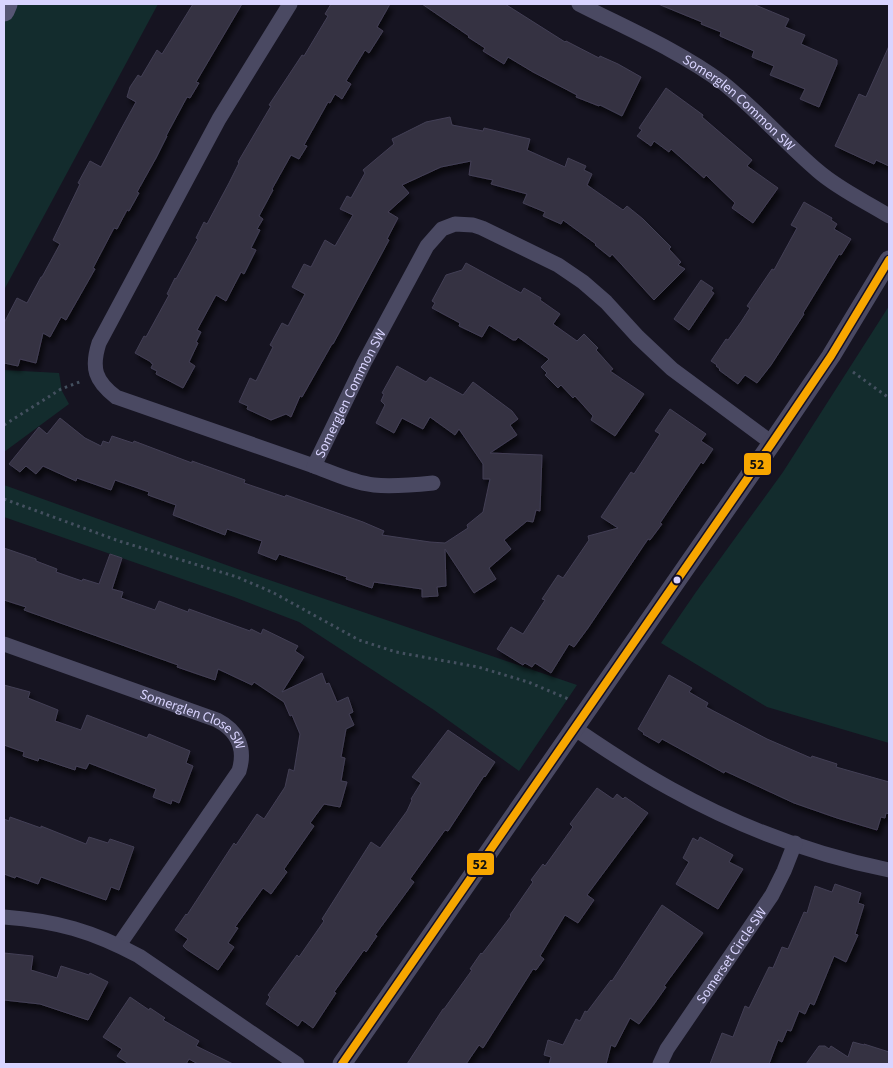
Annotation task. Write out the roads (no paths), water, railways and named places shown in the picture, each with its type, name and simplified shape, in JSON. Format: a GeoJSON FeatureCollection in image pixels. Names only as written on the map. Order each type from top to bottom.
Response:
{"type":"FeatureCollection","features":[{"type":"Feature","properties":{"kind":"main road"},"geometry":{"type":"LineString","coordinates":[[4,11],[7,4]]}},
{"type":"Feature","properties":{"kind":"street","name":"Somerglen Common SW"},"geometry":{"type":"LineString","coordinates":[[290,4],[219,119],[99,343],[95,356],[96,375],[107,390],[116,397],[314,466],[364,363],[427,246],[442,229],[455,224],[472,225],[558,265],[583,282],[606,302],[638,337],[672,369],[772,442]]}},
{"type":"Feature","properties":{"kind":"street","name":"Somerglen Common SW"},"geometry":{"type":"LineString","coordinates":[[579,4],[652,39],[689,60],[723,84],[767,121],[818,172],[841,190],[889,216]]}},
{"type":"Feature","properties":{"kind":"street"},"geometry":{"type":"LineString","coordinates":[[342,1064],[831,356],[889,260]]}},
{"type":"Feature","properties":{"kind":"street"},"geometry":{"type":"LineString","coordinates":[[314,466],[374,485],[403,486],[433,482]]}},
{"type":"Feature","properties":{"kind":"street","name":"Somerglen Close SW"},"geometry":{"type":"LineString","coordinates":[[4,644],[217,720],[232,730],[240,744],[242,762],[239,771],[119,945]]}},
{"type":"Feature","properties":{"kind":"street"},"geometry":{"type":"LineString","coordinates":[[574,728],[626,763],[672,790],[734,819],[840,858],[889,870]]}},
{"type":"Feature","properties":{"kind":"street","name":"Somerset Circle SW"},"geometry":{"type":"LineString","coordinates":[[660,1064],[667,1049],[772,895],[784,872],[795,843]]}},
{"type":"Feature","properties":{"kind":"street"},"geometry":{"type":"LineString","coordinates":[[4,917],[38,920],[66,926],[89,932],[119,945],[139,956],[297,1064]]}}]}
